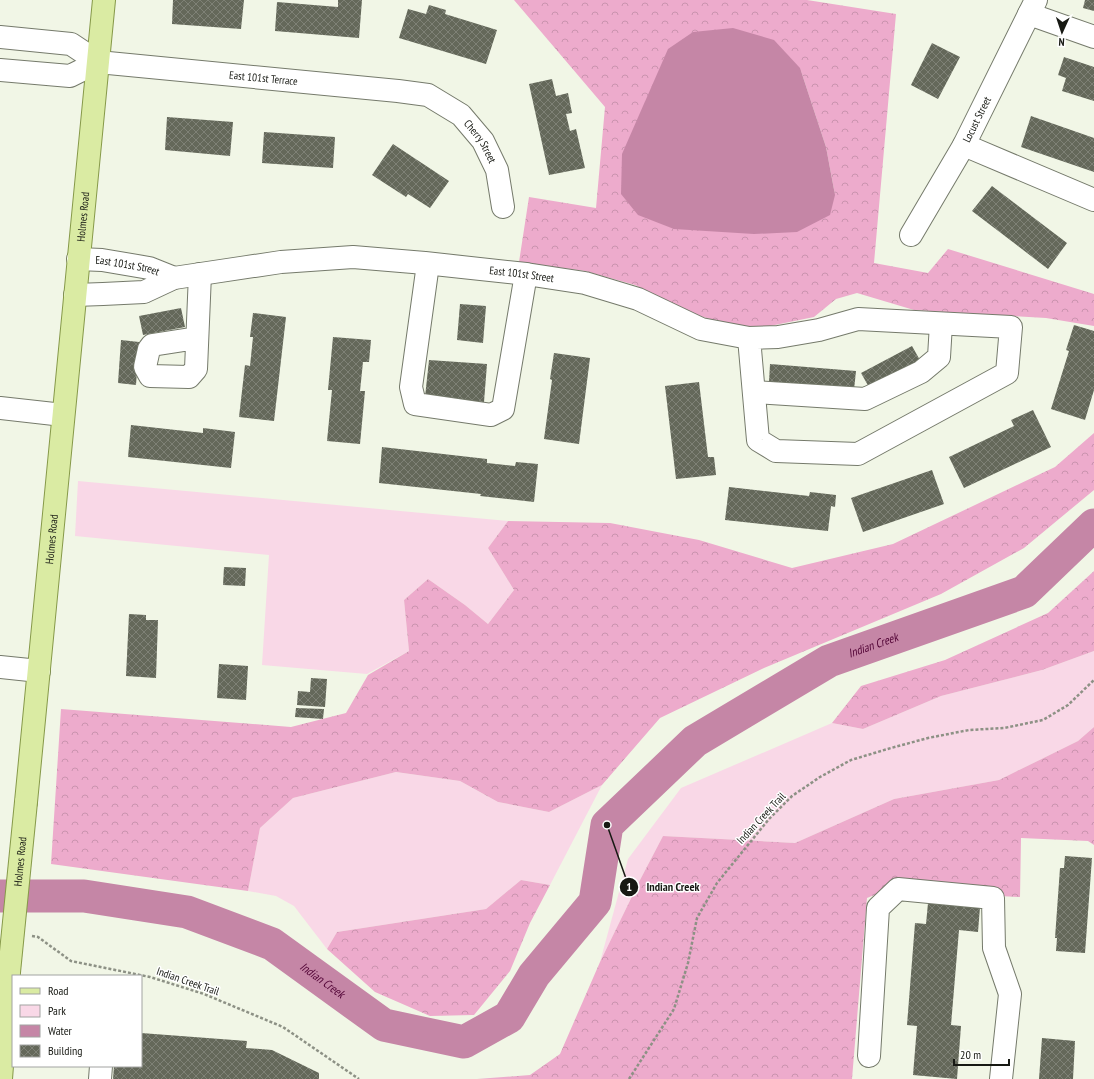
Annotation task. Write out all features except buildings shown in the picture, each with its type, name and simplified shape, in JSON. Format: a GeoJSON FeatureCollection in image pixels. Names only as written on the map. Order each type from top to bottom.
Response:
{"type":"FeatureCollection","features":[{"type":"Feature","properties":{"kind":"main road","name":"Holmes Road"},"geometry":{"type":"LineString","coordinates":[[1,1079],[9,972],[104,0]]}},
{"type":"Feature","properties":{"kind":"street"},"geometry":{"type":"LineString","coordinates":[[1033,7],[1094,37]]}},
{"type":"Feature","properties":{"kind":"street","name":"Locust Street"},"geometry":{"type":"LineString","coordinates":[[911,235],[964,146],[1033,7]]}},
{"type":"Feature","properties":{"kind":"street","name":"East 101st Terrace"},"geometry":{"type":"LineString","coordinates":[[0,37],[71,44],[98,62],[390,90],[428,96]]}},
{"type":"Feature","properties":{"kind":"street"},"geometry":{"type":"LineString","coordinates":[[0,70],[70,76],[98,62]]}},
{"type":"Feature","properties":{"kind":"street","name":"Cherry Street"},"geometry":{"type":"LineString","coordinates":[[428,96],[461,114],[483,141],[497,170],[503,207]]}},
{"type":"Feature","properties":{"kind":"street"},"geometry":{"type":"LineString","coordinates":[[964,146],[1094,200]]}},
{"type":"Feature","properties":{"kind":"street","name":"East 101st Street"},"geometry":{"type":"LineString","coordinates":[[75,294],[144,292],[174,278],[281,262],[353,258],[526,274],[585,283],[638,299],[701,329],[749,338],[778,337],[819,330],[858,319],[1011,328],[1007,373],[858,454],[776,451],[758,440],[754,392]]}},
{"type":"Feature","properties":{"kind":"street","name":"East 101st Street"},"geometry":{"type":"LineString","coordinates":[[78,259],[102,260],[149,268],[174,278]]}},
{"type":"Feature","properties":{"kind":"street"},"geometry":{"type":"LineString","coordinates":[[428,264],[411,387],[415,404],[491,415],[503,409],[526,274]]}},
{"type":"Feature","properties":{"kind":"street"},"geometry":{"type":"LineString","coordinates":[[197,338],[200,274]]}},
{"type":"Feature","properties":{"kind":"street"},"geometry":{"type":"LineString","coordinates":[[749,338],[754,392],[865,399],[921,372],[939,358],[941,324]]}},
{"type":"Feature","properties":{"kind":"street"},"geometry":{"type":"LineString","coordinates":[[0,408],[63,415]]}},
{"type":"Feature","properties":{"kind":"street"},"geometry":{"type":"LineString","coordinates":[[0,667],[39,671]]}},
{"type":"Feature","properties":{"kind":"street"},"geometry":{"type":"LineString","coordinates":[[869,1056],[878,908],[898,889],[993,898],[994,948],[1010,994],[1001,1079]]}},
{"type":"Feature","properties":{"kind":"street"},"geometry":{"type":"LineString","coordinates":[[100,1079],[101,1067]]}},
{"type":"Feature","properties":{"kind":"path","name":"Indian Creek Trail"},"geometry":{"type":"LineString","coordinates":[[629,1079],[674,1009],[688,963],[696,918],[717,883],[769,819],[792,796],[820,777],[851,760],[928,738],[969,730],[1004,728],[1043,720],[1068,705],[1094,680]]}},
{"type":"Feature","properties":{"kind":"path","name":"Indian Creek Trail"},"geometry":{"type":"LineString","coordinates":[[30,936],[38,937],[71,961],[137,975]]}},
{"type":"Feature","properties":{"kind":"path","name":"Indian Creek Trail"},"geometry":{"type":"LineString","coordinates":[[142,976],[204,994],[284,1027],[359,1079]]}},
{"type":"Feature","properties":{"kind":"green space"},"geometry":{"type":"Polygon","coordinates":[[[514,0],[807,0],[896,14],[874,263],[928,273],[948,249],[1094,294],[1094,326],[1046,318],[914,310],[857,293],[836,299],[814,317],[770,326],[735,326],[696,315],[635,285],[585,271],[519,262],[529,197],[596,208],[605,107],[514,0]],[[800,68],[835,195],[826,147],[800,68]]]}},
{"type":"Feature","properties":{"kind":"green space"},"geometry":{"type":"Polygon","coordinates":[[[1094,433],[1094,490],[1024,548],[941,594],[764,668],[660,718],[602,785],[549,812],[498,802],[460,781],[396,772],[293,798],[260,828],[248,891],[51,864],[61,709],[291,727],[346,713],[368,675],[409,651],[404,600],[428,579],[465,605],[488,624],[514,590],[488,548],[508,521],[610,523],[699,540],[792,568],[893,544],[1055,467],[1094,433]]]}},
{"type":"Feature","properties":{"kind":"green space"},"geometry":{"type":"Polygon","coordinates":[[[78,481],[508,521],[488,548],[514,590],[488,624],[465,605],[428,579],[404,600],[409,651],[367,674],[262,665],[269,555],[75,536],[78,481]]]}},
{"type":"Feature","properties":{"kind":"green space"},"geometry":{"type":"Polygon","coordinates":[[[1094,571],[1094,651],[1042,670],[941,696],[863,729],[832,723],[861,686],[945,660],[1048,613],[1094,571]]]}},
{"type":"Feature","properties":{"kind":"green space"},"geometry":{"type":"Polygon","coordinates":[[[1094,651],[1094,727],[1078,741],[999,780],[894,799],[795,843],[663,836],[600,962],[628,859],[681,788],[832,723],[863,729],[941,696],[1042,670],[1094,651]]]}},
{"type":"Feature","properties":{"kind":"green space"},"geometry":{"type":"Polygon","coordinates":[[[1094,727],[1094,845],[1088,841],[1021,838],[1020,897],[887,890],[867,898],[852,1079],[477,1079],[530,1075],[560,1054],[600,962],[663,836],[795,843],[894,799],[999,780],[1078,741],[1094,727]]]}},
{"type":"Feature","properties":{"kind":"green space"},"geometry":{"type":"Polygon","coordinates":[[[396,772],[460,781],[498,802],[549,812],[602,785],[550,885],[521,880],[486,909],[337,932],[327,949],[294,906],[276,896],[248,891],[260,828],[293,798],[396,772]]]}},
{"type":"Feature","properties":{"kind":"green space"},"geometry":{"type":"Polygon","coordinates":[[[521,880],[550,885],[530,923],[510,971],[474,1015],[430,1016],[375,992],[327,949],[337,932],[486,909],[521,880]]]}},
{"type":"Feature","properties":{"kind":"water"},"geometry":{"type":"Polygon","coordinates":[[[733,28],[774,40],[800,68],[826,147],[835,195],[830,215],[797,232],[754,234],[674,229],[638,215],[621,194],[622,154],[668,49],[693,32],[733,28]]]}},
{"type":"Feature","properties":{"kind":"waterway","name":"Indian Creek"},"geometry":{"type":"LineString","coordinates":[[0,896],[84,896],[187,912],[272,944],[384,1025],[464,1042],[509,1017],[534,975],[595,902],[607,825],[695,741],[829,661],[1024,592],[1094,525]]}},
{"type":"Feature","properties":{"kind":"place","name":"Indian Creek"},"geometry":{"type":"Point","coordinates":[607,825]}}]}
